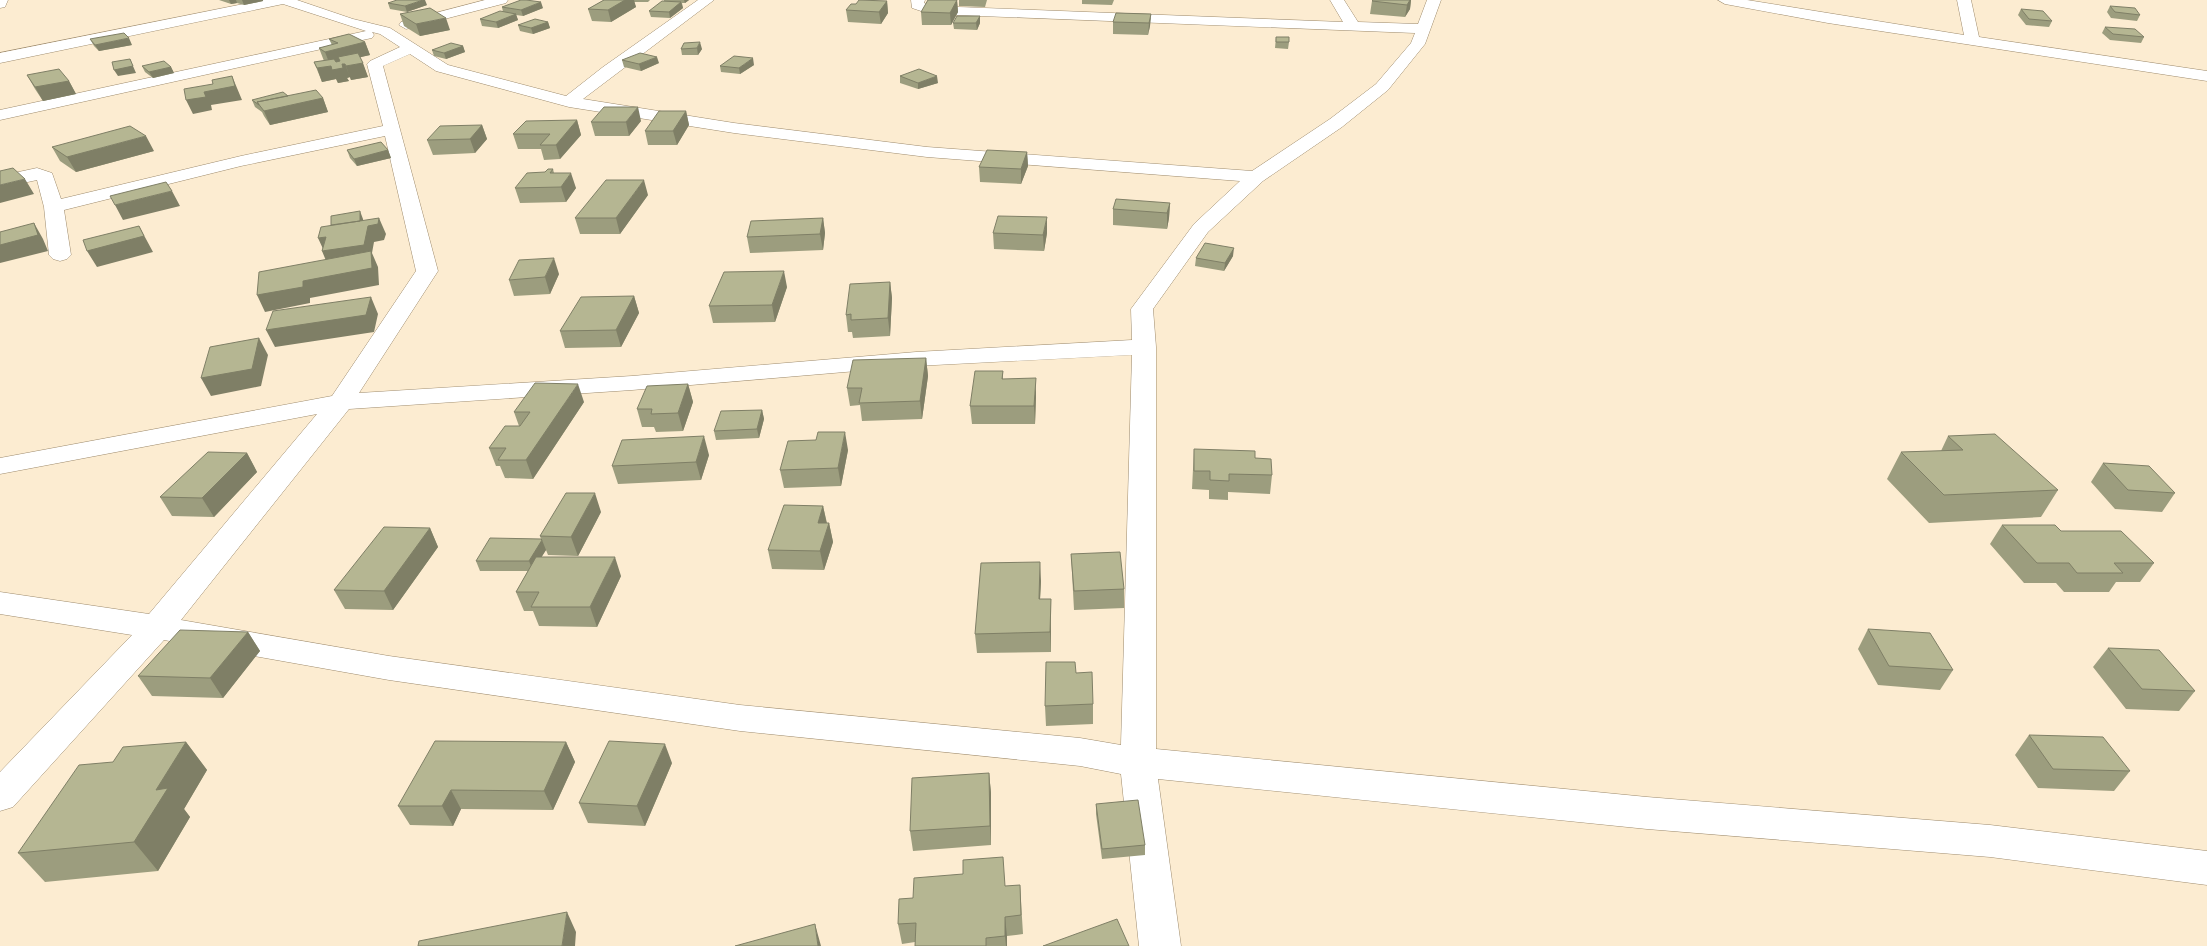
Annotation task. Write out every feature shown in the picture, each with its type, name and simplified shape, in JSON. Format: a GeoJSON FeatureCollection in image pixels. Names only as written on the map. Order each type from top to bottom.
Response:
{"type":"FeatureCollection","features":[{"type":"Feature","properties":{"kind":"street"},"geometry":{"type":"LineString","coordinates":[[0,4],[1,0]]}},
{"type":"Feature","properties":{"kind":"street"},"geometry":{"type":"LineString","coordinates":[[0,58],[284,0],[348,22],[385,31],[442,68],[569,102],[734,128],[927,152],[1023,157],[1256,177]]}},
{"type":"Feature","properties":{"kind":"street"},"geometry":{"type":"LineString","coordinates":[[2,110],[385,31],[501,0]]}},
{"type":"Feature","properties":{"kind":"street"},"geometry":{"type":"LineString","coordinates":[[569,102],[609,70],[707,0]]}},
{"type":"Feature","properties":{"kind":"street"},"geometry":{"type":"LineString","coordinates":[[918,0],[917,5],[930,10],[1064,15],[1214,14],[1353,26],[1423,29]]}},
{"type":"Feature","properties":{"kind":"street"},"geometry":{"type":"LineString","coordinates":[[1064,0],[1064,15]]}},
{"type":"Feature","properties":{"kind":"street"},"geometry":{"type":"LineString","coordinates":[[1337,0],[1353,26]]}},
{"type":"Feature","properties":{"kind":"street"},"geometry":{"type":"LineString","coordinates":[[1160,946],[1138,762],[1144,346],[1142,310],[1201,228],[1256,177],[1336,123],[1382,87],[1418,44],[1434,0]]}},
{"type":"Feature","properties":{"kind":"street"},"geometry":{"type":"LineString","coordinates":[[1725,0],[1828,19],[2207,76]]}},
{"type":"Feature","properties":{"kind":"street"},"geometry":{"type":"LineString","coordinates":[[1815,0],[1828,19]]}},
{"type":"Feature","properties":{"kind":"street"},"geometry":{"type":"LineString","coordinates":[[1964,0],[1972,41]]}},
{"type":"Feature","properties":{"kind":"street"},"geometry":{"type":"LineString","coordinates":[[0,796],[138,650],[341,402],[427,271],[393,129],[375,64],[411,48]]}},
{"type":"Feature","properties":{"kind":"street"},"geometry":{"type":"LineString","coordinates":[[54,207],[241,161],[393,129]]}},
{"type":"Feature","properties":{"kind":"street"},"geometry":{"type":"LineString","coordinates":[[0,182],[30,175],[45,177],[54,207],[60,255]]}},
{"type":"Feature","properties":{"kind":"street"},"geometry":{"type":"LineString","coordinates":[[0,466],[341,402],[622,384],[916,358],[1144,346]]}},
{"type":"Feature","properties":{"kind":"street"},"geometry":{"type":"LineString","coordinates":[[0,603],[157,627],[389,668],[740,718],[1080,752],[1138,762],[1647,813],[1990,841],[2207,868]]}},
{"type":"Feature","properties":{"kind":"building"},"geometry":{"type":"Polygon","coordinates":[[[397,0],[423,0],[405,6],[388,3],[397,0]]]}},
{"type":"Feature","properties":{"kind":"building"},"geometry":{"type":"Polygon","coordinates":[[[521,0],[541,2],[521,10],[502,7],[521,0]]]}},
{"type":"Feature","properties":{"kind":"building"},"geometry":{"type":"Polygon","coordinates":[[[604,0],[625,0],[608,10],[588,9],[604,0]]]}},
{"type":"Feature","properties":{"kind":"building"},"geometry":{"type":"Polygon","coordinates":[[[859,0],[887,1],[879,12],[846,10],[851,4],[856,4],[859,0]]]}},
{"type":"Feature","properties":{"kind":"building"},"geometry":{"type":"Polygon","coordinates":[[[928,0],[957,0],[950,13],[921,12],[928,0]]]}},
{"type":"Feature","properties":{"kind":"building"},"geometry":{"type":"Polygon","coordinates":[[[1373,0],[1410,0],[1407,5],[1373,0]]]}},
{"type":"Feature","properties":{"kind":"building"},"geometry":{"type":"Polygon","coordinates":[[[662,1],[681,2],[669,12],[649,11],[662,1]]]}},
{"type":"Feature","properties":{"kind":"building"},"geometry":{"type":"Polygon","coordinates":[[[2110,6],[2135,8],[2140,15],[2115,12],[2110,6]]]}},
{"type":"Feature","properties":{"kind":"building"},"geometry":{"type":"Polygon","coordinates":[[[430,8],[446,18],[416,24],[400,14],[430,8]]]}},
{"type":"Feature","properties":{"kind":"building"},"geometry":{"type":"Polygon","coordinates":[[[2021,9],[2043,11],[2052,21],[2029,19],[2021,9]]]}},
{"type":"Feature","properties":{"kind":"building"},"geometry":{"type":"Polygon","coordinates":[[[500,11],[516,14],[496,22],[480,19],[500,11]]]}},
{"type":"Feature","properties":{"kind":"building"},"geometry":{"type":"Polygon","coordinates":[[[1116,13],[1151,14],[1149,23],[1113,22],[1116,13]]]}},
{"type":"Feature","properties":{"kind":"building"},"geometry":{"type":"Polygon","coordinates":[[[957,16],[980,16],[976,23],[953,23],[957,16]]]}},
{"type":"Feature","properties":{"kind":"building"},"geometry":{"type":"Polygon","coordinates":[[[535,19],[548,22],[531,28],[518,25],[535,19]]]}},
{"type":"Feature","properties":{"kind":"building"},"geometry":{"type":"Polygon","coordinates":[[[2105,27],[2135,29],[2144,37],[2113,34],[2105,27]]]}},
{"type":"Feature","properties":{"kind":"building"},"geometry":{"type":"Polygon","coordinates":[[[124,33],[129,38],[95,45],[90,39],[124,33]]]}},
{"type":"Feature","properties":{"kind":"building"},"geometry":{"type":"Polygon","coordinates":[[[349,34],[365,42],[325,52],[319,48],[338,43],[329,39],[349,34]]]}},
{"type":"Feature","properties":{"kind":"building"},"geometry":{"type":"Polygon","coordinates":[[[1276,37],[1289,37],[1289,42],[1276,42],[1276,37]]]}},
{"type":"Feature","properties":{"kind":"building"},"geometry":{"type":"Polygon","coordinates":[[[700,42],[697,48],[681,49],[684,43],[700,42]]]}},
{"type":"Feature","properties":{"kind":"building"},"geometry":{"type":"Polygon","coordinates":[[[451,43],[463,46],[444,53],[432,50],[451,43]]]}},
{"type":"Feature","properties":{"kind":"building"},"geometry":{"type":"Polygon","coordinates":[[[358,53],[363,63],[346,66],[342,64],[343,68],[332,70],[331,66],[317,68],[314,62],[334,59],[336,62],[340,61],[338,57],[358,53]]]}},
{"type":"Feature","properties":{"kind":"building"},"geometry":{"type":"Polygon","coordinates":[[[640,53],[657,57],[639,64],[622,60],[640,53]]]}},
{"type":"Feature","properties":{"kind":"building"},"geometry":{"type":"Polygon","coordinates":[[[734,56],[753,58],[739,68],[720,66],[734,56]]]}},
{"type":"Feature","properties":{"kind":"building"},"geometry":{"type":"Polygon","coordinates":[[[130,59],[133,66],[114,70],[112,62],[130,59]]]}},
{"type":"Feature","properties":{"kind":"building"},"geometry":{"type":"Polygon","coordinates":[[[164,61],[171,67],[149,72],[142,66],[164,61]]]}},
{"type":"Feature","properties":{"kind":"building"},"geometry":{"type":"Polygon","coordinates":[[[59,69],[69,81],[35,87],[27,75],[59,69]]]}},
{"type":"Feature","properties":{"kind":"building"},"geometry":{"type":"Polygon","coordinates":[[[919,69],[937,76],[918,83],[900,76],[919,69]]]}},
{"type":"Feature","properties":{"kind":"building"},"geometry":{"type":"Polygon","coordinates":[[[232,76],[235,86],[204,92],[206,97],[186,100],[184,89],[213,84],[212,80],[232,76]]]}},
{"type":"Feature","properties":{"kind":"building"},"geometry":{"type":"Polygon","coordinates":[[[316,90],[323,98],[264,111],[257,102],[316,90]]]}},
{"type":"Feature","properties":{"kind":"building"},"geometry":{"type":"Polygon","coordinates":[[[283,92],[288,96],[257,102],[259,105],[252,100],[283,92]]]}},
{"type":"Feature","properties":{"kind":"building"},"geometry":{"type":"Polygon","coordinates":[[[604,107],[638,107],[626,122],[591,122],[604,107]]]}},
{"type":"Feature","properties":{"kind":"building"},"geometry":{"type":"Polygon","coordinates":[[[659,111],[686,111],[673,131],[645,131],[659,111]]]}},
{"type":"Feature","properties":{"kind":"building"},"geometry":{"type":"Polygon","coordinates":[[[577,120],[556,145],[540,145],[550,134],[513,134],[526,121],[577,120]]]}},
{"type":"Feature","properties":{"kind":"building"},"geometry":{"type":"Polygon","coordinates":[[[482,125],[470,139],[427,140],[440,126],[482,125]]]}},
{"type":"Feature","properties":{"kind":"building"},"geometry":{"type":"Polygon","coordinates":[[[130,126],[146,136],[67,157],[52,147],[130,126]]]}},
{"type":"Feature","properties":{"kind":"building"},"geometry":{"type":"Polygon","coordinates":[[[381,142],[388,150],[354,159],[347,150],[381,142]]]}},
{"type":"Feature","properties":{"kind":"building"},"geometry":{"type":"Polygon","coordinates":[[[987,150],[1027,152],[1021,169],[979,167],[987,150]]]}},
{"type":"Feature","properties":{"kind":"building"},"geometry":{"type":"Polygon","coordinates":[[[13,168],[25,179],[0,185],[0,171],[13,168]]]}},
{"type":"Feature","properties":{"kind":"building"},"geometry":{"type":"Polygon","coordinates":[[[548,169],[553,169],[550,173],[571,173],[561,187],[515,188],[527,173],[545,172],[548,169]]]}},
{"type":"Feature","properties":{"kind":"building"},"geometry":{"type":"Polygon","coordinates":[[[606,180],[644,180],[616,218],[575,218],[606,180]]]}},
{"type":"Feature","properties":{"kind":"building"},"geometry":{"type":"Polygon","coordinates":[[[166,182],[172,191],[115,205],[110,196],[166,182]]]}},
{"type":"Feature","properties":{"kind":"building"},"geometry":{"type":"Polygon","coordinates":[[[1116,199],[1170,203],[1167,213],[1113,209],[1116,199]]]}},
{"type":"Feature","properties":{"kind":"building"},"geometry":{"type":"Polygon","coordinates":[[[360,211],[360,221],[331,225],[331,216],[360,211]]]}},
{"type":"Feature","properties":{"kind":"building"},"geometry":{"type":"Polygon","coordinates":[[[998,216],[1047,217],[1043,235],[993,233],[998,216]]]}},
{"type":"Feature","properties":{"kind":"building"},"geometry":{"type":"Polygon","coordinates":[[[379,218],[378,224],[368,226],[364,245],[322,251],[326,237],[318,238],[321,227],[379,218]]]}},
{"type":"Feature","properties":{"kind":"building"},"geometry":{"type":"Polygon","coordinates":[[[823,218],[820,234],[747,237],[751,221],[823,218]]]}},
{"type":"Feature","properties":{"kind":"building"},"geometry":{"type":"Polygon","coordinates":[[[34,223],[38,235],[0,245],[0,232],[34,223]]]}},
{"type":"Feature","properties":{"kind":"building"},"geometry":{"type":"Polygon","coordinates":[[[139,226],[144,236],[87,251],[83,240],[139,226]]]}},
{"type":"Feature","properties":{"kind":"building"},"geometry":{"type":"Polygon","coordinates":[[[1205,243],[1234,248],[1225,263],[1196,258],[1205,243]]]}},
{"type":"Feature","properties":{"kind":"building"},"geometry":{"type":"Polygon","coordinates":[[[371,251],[372,268],[303,281],[303,287],[257,295],[259,272],[371,251]]]}},
{"type":"Feature","properties":{"kind":"building"},"geometry":{"type":"Polygon","coordinates":[[[554,258],[545,277],[509,280],[519,260],[554,258]]]}},
{"type":"Feature","properties":{"kind":"building"},"geometry":{"type":"Polygon","coordinates":[[[784,271],[772,305],[709,306],[724,272],[784,271]]]}},
{"type":"Feature","properties":{"kind":"building"},"geometry":{"type":"Polygon","coordinates":[[[890,282],[888,318],[851,320],[851,314],[846,315],[850,284],[890,282]]]}},
{"type":"Feature","properties":{"kind":"building"},"geometry":{"type":"Polygon","coordinates":[[[634,296],[616,330],[560,331],[581,297],[634,296]]]}},
{"type":"Feature","properties":{"kind":"building"},"geometry":{"type":"Polygon","coordinates":[[[371,297],[366,315],[266,330],[273,311],[371,297]]]}},
{"type":"Feature","properties":{"kind":"building"},"geometry":{"type":"Polygon","coordinates":[[[259,338],[252,369],[201,378],[210,347],[259,338]]]}},
{"type":"Feature","properties":{"kind":"building"},"geometry":{"type":"Polygon","coordinates":[[[926,358],[920,401],[859,403],[862,388],[847,388],[853,360],[926,358]]]}},
{"type":"Feature","properties":{"kind":"building"},"geometry":{"type":"Polygon","coordinates":[[[975,371],[1003,371],[1002,379],[1036,378],[1034,406],[970,406],[975,371]]]}},
{"type":"Feature","properties":{"kind":"building"},"geometry":{"type":"Polygon","coordinates":[[[535,383],[578,384],[526,460],[498,460],[506,448],[489,448],[505,426],[520,426],[530,412],[514,412],[535,383]]]}},
{"type":"Feature","properties":{"kind":"building"},"geometry":{"type":"Polygon","coordinates":[[[688,384],[678,413],[651,414],[652,409],[637,409],[647,386],[688,384]]]}},
{"type":"Feature","properties":{"kind":"building"},"geometry":{"type":"Polygon","coordinates":[[[762,410],[757,429],[714,431],[721,411],[762,410]]]}},
{"type":"Feature","properties":{"kind":"building"},"geometry":{"type":"Polygon","coordinates":[[[818,432],[845,432],[838,468],[780,470],[788,441],[816,440],[818,432]]]}},
{"type":"Feature","properties":{"kind":"building"},"geometry":{"type":"Polygon","coordinates":[[[1995,434],[2058,490],[1944,495],[1901,452],[1963,450],[1948,436],[1995,434]]]}},
{"type":"Feature","properties":{"kind":"building"},"geometry":{"type":"Polygon","coordinates":[[[704,436],[696,462],[612,466],[622,440],[704,436]]]}},
{"type":"Feature","properties":{"kind":"building"},"geometry":{"type":"Polygon","coordinates":[[[1194,449],[1255,451],[1255,458],[1271,459],[1272,475],[1229,474],[1229,481],[1210,480],[1210,471],[1194,471],[1194,449]]]}},
{"type":"Feature","properties":{"kind":"building"},"geometry":{"type":"Polygon","coordinates":[[[208,452],[247,453],[202,498],[160,497],[208,452]]]}},
{"type":"Feature","properties":{"kind":"building"},"geometry":{"type":"Polygon","coordinates":[[[2103,463],[2149,466],[2175,493],[2128,490],[2103,463]]]}},
{"type":"Feature","properties":{"kind":"building"},"geometry":{"type":"Polygon","coordinates":[[[566,493],[595,493],[571,537],[540,536],[566,493]]]}},
{"type":"Feature","properties":{"kind":"building"},"geometry":{"type":"Polygon","coordinates":[[[784,505],[823,506],[818,523],[829,523],[820,551],[768,550],[784,505]]]}},
{"type":"Feature","properties":{"kind":"building"},"geometry":{"type":"Polygon","coordinates":[[[2002,525],[2055,525],[2061,531],[2121,531],[2154,563],[2114,563],[2123,573],[2077,573],[2069,563],[2037,563],[2002,525]]]}},
{"type":"Feature","properties":{"kind":"building"},"geometry":{"type":"Polygon","coordinates":[[[384,527],[430,528],[384,591],[334,590],[384,527]]]}},
{"type":"Feature","properties":{"kind":"building"},"geometry":{"type":"Polygon","coordinates":[[[490,538],[542,540],[529,561],[476,561],[490,538]]]}},
{"type":"Feature","properties":{"kind":"building"},"geometry":{"type":"Polygon","coordinates":[[[1120,552],[1124,589],[1074,591],[1071,554],[1120,552]]]}},
{"type":"Feature","properties":{"kind":"building"},"geometry":{"type":"Polygon","coordinates":[[[536,557],[615,557],[590,607],[531,607],[539,592],[516,592],[536,557]]]}},
{"type":"Feature","properties":{"kind":"building"},"geometry":{"type":"Polygon","coordinates":[[[1040,562],[1039,599],[1051,599],[1050,632],[975,634],[981,563],[1040,562]]]}},
{"type":"Feature","properties":{"kind":"building"},"geometry":{"type":"Polygon","coordinates":[[[1868,629],[1930,633],[1953,670],[1889,666],[1868,629]]]}},
{"type":"Feature","properties":{"kind":"building"},"geometry":{"type":"Polygon","coordinates":[[[180,630],[248,632],[210,678],[138,676],[180,630]]]}},
{"type":"Feature","properties":{"kind":"building"},"geometry":{"type":"Polygon","coordinates":[[[2108,648],[2159,650],[2195,691],[2142,689],[2108,648]]]}},
{"type":"Feature","properties":{"kind":"building"},"geometry":{"type":"Polygon","coordinates":[[[1046,662],[1075,662],[1076,673],[1092,672],[1093,704],[1045,706],[1046,662]]]}},
{"type":"Feature","properties":{"kind":"building"},"geometry":{"type":"Polygon","coordinates":[[[2029,735],[2103,737],[2130,771],[2053,769],[2029,735]]]}},
{"type":"Feature","properties":{"kind":"building"},"geometry":{"type":"Polygon","coordinates":[[[435,741],[566,742],[544,791],[451,790],[442,806],[398,806],[435,741]]]}},
{"type":"Feature","properties":{"kind":"building"},"geometry":{"type":"Polygon","coordinates":[[[609,741],[665,744],[637,806],[579,803],[609,741]]]}},
{"type":"Feature","properties":{"kind":"building"},"geometry":{"type":"Polygon","coordinates":[[[186,742],[156,790],[168,788],[134,842],[18,853],[79,765],[113,762],[123,747],[186,742]]]}},
{"type":"Feature","properties":{"kind":"building"},"geometry":{"type":"Polygon","coordinates":[[[989,773],[990,826],[910,831],[912,778],[989,773]]]}},
{"type":"Feature","properties":{"kind":"building"},"geometry":{"type":"Polygon","coordinates":[[[1138,800],[1145,845],[1102,849],[1096,804],[1138,800]]]}},
{"type":"Feature","properties":{"kind":"building"},"geometry":{"type":"Polygon","coordinates":[[[1003,857],[1005,886],[1020,885],[1021,915],[1005,917],[1005,936],[986,938],[986,946],[915,946],[916,923],[898,924],[899,899],[913,898],[914,878],[963,874],[963,860],[1003,857]]]}},
{"type":"Feature","properties":{"kind":"building"},"geometry":{"type":"Polygon","coordinates":[[[567,912],[562,946],[418,946],[419,941],[567,912]]]}},
{"type":"Feature","properties":{"kind":"building"},"geometry":{"type":"Polygon","coordinates":[[[1117,919],[1129,946],[1043,946],[1117,919]]]}},
{"type":"Feature","properties":{"kind":"building"},"geometry":{"type":"Polygon","coordinates":[[[815,924],[818,946],[735,946],[815,924]]]}}]}
